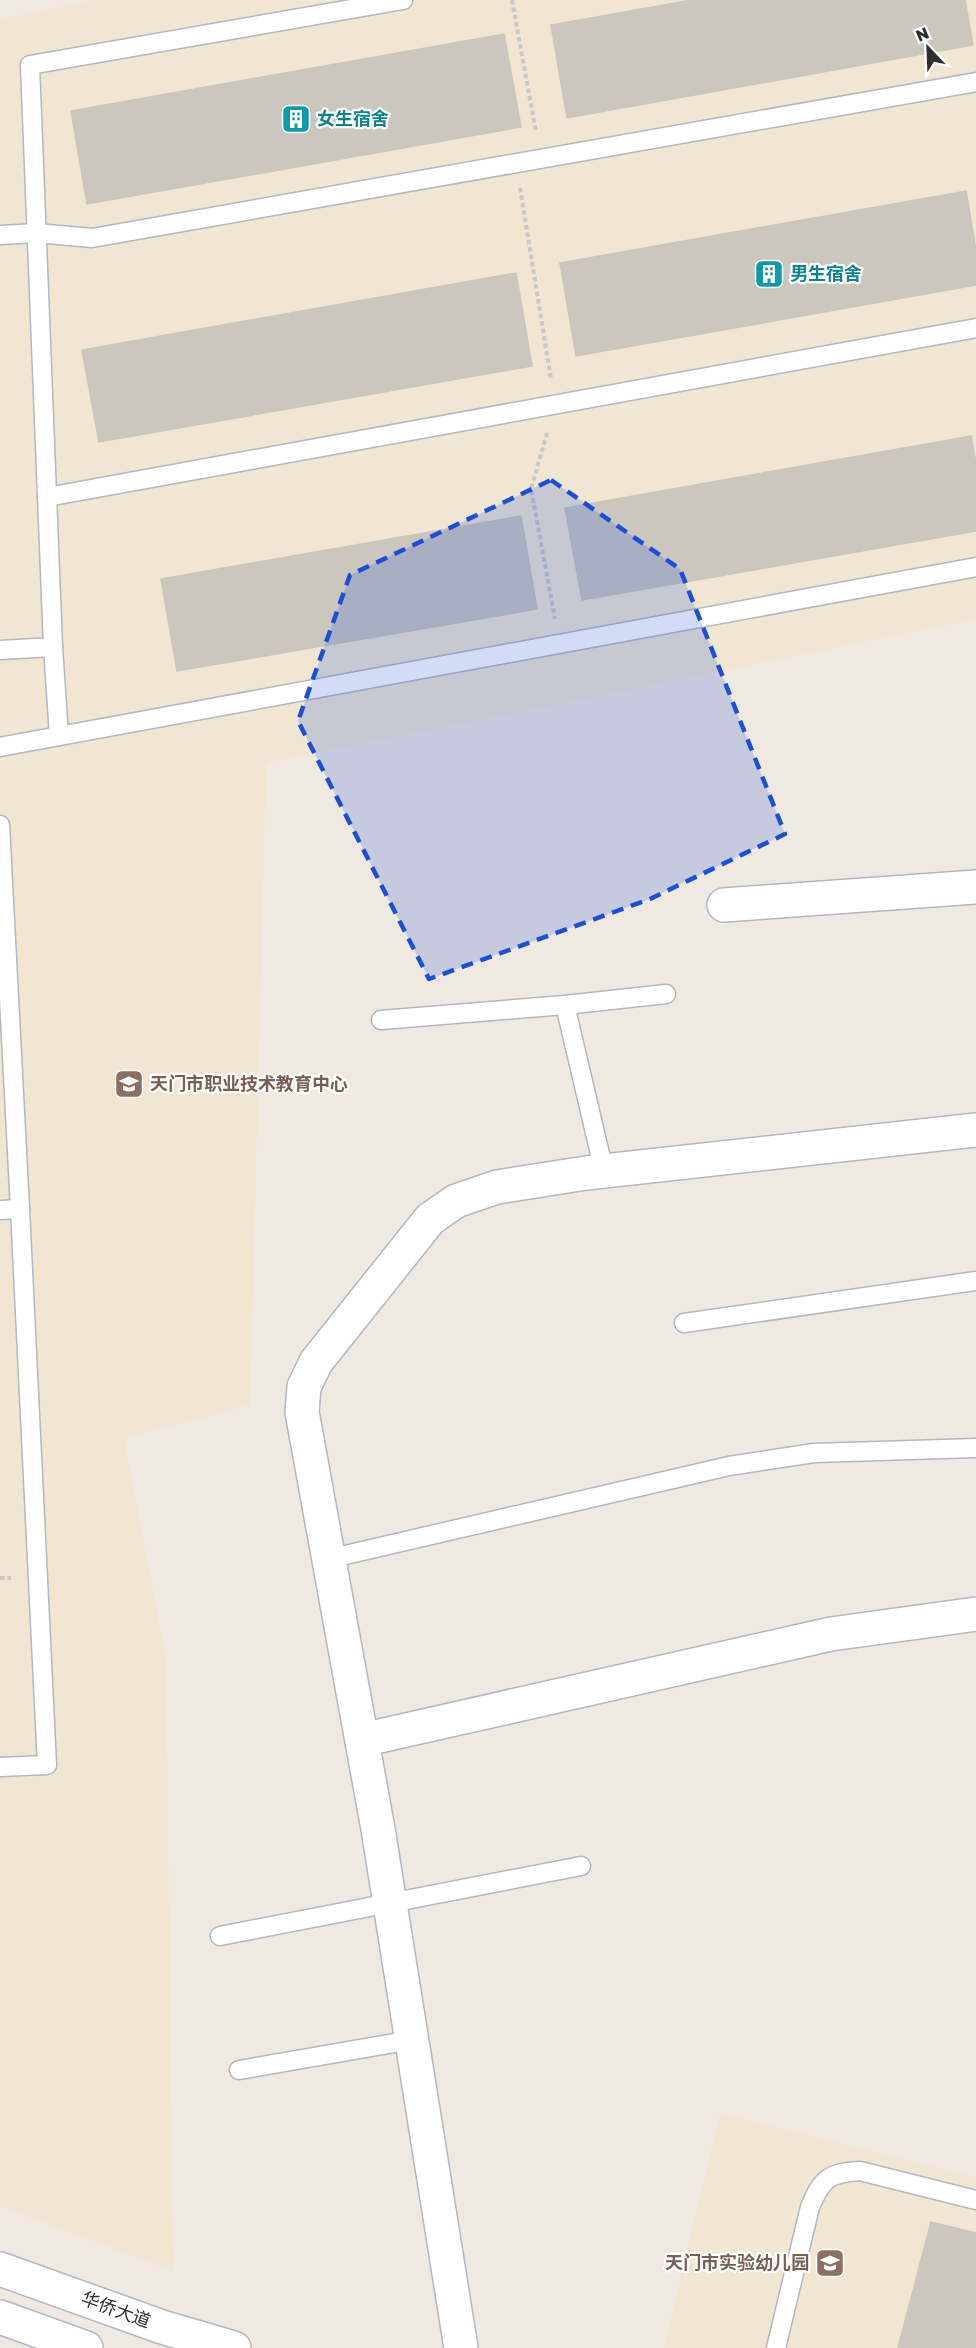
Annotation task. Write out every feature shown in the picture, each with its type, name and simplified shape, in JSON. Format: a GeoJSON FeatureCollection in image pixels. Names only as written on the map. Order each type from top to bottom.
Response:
{"type":"FeatureCollection","features":[{"type":"Feature","properties":{"kind":"street"},"geometry":{"type":"LineString","coordinates":[[724,905],[976,887]]}},
{"type":"Feature","properties":{"kind":"street"},"geometry":{"type":"LineString","coordinates":[[461,2348],[390,1903],[302,1412],[304,1387],[316,1362],[430,1219],[456,1201],[498,1187],[604,1171],[976,1130]]}},
{"type":"Feature","properties":{"kind":"street"},"geometry":{"type":"LineString","coordinates":[[362,1740],[831,1634],[976,1614]]}},
{"type":"Feature","properties":{"kind":"street","name":"华侨大道"},"geometry":{"type":"LineString","coordinates":[[0,2269],[162,2327],[234,2348]]}},
{"type":"Feature","properties":{"kind":"street"},"geometry":{"type":"LineString","coordinates":[[0,2317],[86,2348]]}},
{"type":"Feature","properties":{"kind":"lane"},"geometry":{"type":"LineString","coordinates":[[59,736],[53,647],[30,65],[403,0]]}},
{"type":"Feature","properties":{"kind":"lane"},"geometry":{"type":"LineString","coordinates":[[0,235],[36,234],[92,238],[976,82]]}},
{"type":"Feature","properties":{"kind":"lane"},"geometry":{"type":"LineString","coordinates":[[47,497],[976,328]]}},
{"type":"Feature","properties":{"kind":"lane"},"geometry":{"type":"LineString","coordinates":[[0,747],[976,567]]}},
{"type":"Feature","properties":{"kind":"lane"},"geometry":{"type":"LineString","coordinates":[[0,650],[53,647]]}},
{"type":"Feature","properties":{"kind":"lane"},"geometry":{"type":"LineString","coordinates":[[0,825],[47,1765],[0,1767]]}},
{"type":"Feature","properties":{"kind":"lane"},"geometry":{"type":"LineString","coordinates":[[381,1020],[666,994]]}},
{"type":"Feature","properties":{"kind":"lane"},"geometry":{"type":"LineString","coordinates":[[565,1005],[604,1171]]}},
{"type":"Feature","properties":{"kind":"lane"},"geometry":{"type":"LineString","coordinates":[[0,1210],[20,1209]]}},
{"type":"Feature","properties":{"kind":"lane"},"geometry":{"type":"LineString","coordinates":[[684,1323],[976,1281]]}},
{"type":"Feature","properties":{"kind":"lane"},"geometry":{"type":"LineString","coordinates":[[328,1559],[729,1466],[814,1453],[976,1448]]}},
{"type":"Feature","properties":{"kind":"lane"},"geometry":{"type":"LineString","coordinates":[[220,1936],[581,1866]]}},
{"type":"Feature","properties":{"kind":"lane"},"geometry":{"type":"LineString","coordinates":[[239,2070],[412,2040]]}},
{"type":"Feature","properties":{"kind":"lane"},"geometry":{"type":"LineString","coordinates":[[776,2348],[810,2207],[817,2190],[827,2178],[841,2172],[860,2171],[976,2200]]}},
{"type":"Feature","properties":{"kind":"path"},"geometry":{"type":"LineString","coordinates":[[512,0],[541,159]]}},
{"type":"Feature","properties":{"kind":"highlighted area"},"geometry":{"type":"Polygon","coordinates":[[[551,480],[680,569],[785,834],[650,899],[429,979],[298,721],[350,575],[551,480]]]}},
{"type":"Feature","properties":{"kind":"shaded area","name":"天门市职业技术教育中心"},"geometry":{"type":"Polygon","coordinates":[[[96,0],[976,0],[976,619],[266,763],[250,1405],[124,1438],[166,1659],[173,2271],[0,2206],[0,19],[96,0]]]}},
{"type":"Feature","properties":{"kind":"shaded area","name":"天门市实验幼儿园"},"geometry":{"type":"Polygon","coordinates":[[[720,2113],[976,2178],[976,2348],[664,2348],[720,2113]]]}},
{"type":"Feature","properties":{"kind":"building"},"geometry":{"type":"Polygon","coordinates":[[[692,0],[965,0],[973,45],[567,118],[551,25],[692,0]]]}},
{"type":"Feature","properties":{"kind":"building","name":"女生宿舍"},"geometry":{"type":"Polygon","coordinates":[[[504,34],[521,127],[87,204],[71,111],[504,34]]]}},
{"type":"Feature","properties":{"kind":"building","name":"男生宿舍"},"geometry":{"type":"Polygon","coordinates":[[[966,191],[976,250],[976,285],[576,356],[560,263],[966,191]]]}},
{"type":"Feature","properties":{"kind":"building"},"geometry":{"type":"Polygon","coordinates":[[[516,273],[532,366],[99,442],[82,350],[516,273]]]}},
{"type":"Feature","properties":{"kind":"building"},"geometry":{"type":"Polygon","coordinates":[[[971,436],[976,463],[976,531],[582,600],[565,508],[971,436]]]}},
{"type":"Feature","properties":{"kind":"building"},"geometry":{"type":"Polygon","coordinates":[[[521,516],[537,609],[177,671],[161,579],[521,516]]]}},
{"type":"Feature","properties":{"kind":"building"},"geometry":{"type":"Polygon","coordinates":[[[931,2222],[976,2233],[976,2348],[898,2348],[931,2222]]]}},
{"type":"Feature","properties":{"kind":"place","name":"女生宿舍"},"geometry":{"type":"Point","coordinates":[296,119]}},
{"type":"Feature","properties":{"kind":"place","name":"男生宿舍"},"geometry":{"type":"Point","coordinates":[769,274]}},
{"type":"Feature","properties":{"kind":"place","name":"天门市职业技术教育中心"},"geometry":{"type":"Point","coordinates":[129,1084]}},
{"type":"Feature","properties":{"kind":"place","name":"天门市实验幼儿园"},"geometry":{"type":"Point","coordinates":[830,2263]}}]}
